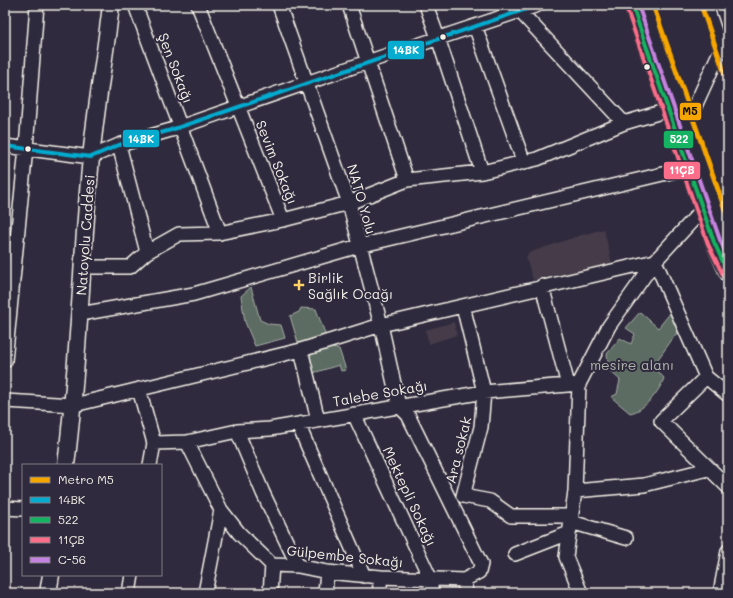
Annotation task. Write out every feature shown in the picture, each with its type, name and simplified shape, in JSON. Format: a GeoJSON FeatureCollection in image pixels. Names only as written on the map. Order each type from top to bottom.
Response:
{"type":"FeatureCollection","features":[{"type":"Feature","properties":{"kind":"main road","name":"Natoyolu Caddesi"},"geometry":{"type":"LineString","coordinates":[[66,464],[74,405],[82,267],[91,157],[111,5]]}},
{"type":"Feature","properties":{"kind":"main road"},"geometry":{"type":"LineString","coordinates":[[632,5],[688,168],[728,241]]}},
{"type":"Feature","properties":{"kind":"main road"},"geometry":{"type":"LineString","coordinates":[[645,5],[686,126],[708,206],[714,242],[728,274]]}},
{"type":"Feature","properties":{"kind":"main road"},"geometry":{"type":"LineString","coordinates":[[48,593],[51,576]]}},
{"type":"Feature","properties":{"kind":"street"},"geometry":{"type":"LineString","coordinates":[[5,361],[26,148],[37,5]]}},
{"type":"Feature","properties":{"kind":"street","name":"Şen Sokağı"},"geometry":{"type":"LineString","coordinates":[[135,5],[220,233]]}},
{"type":"Feature","properties":{"kind":"street","name":"Sevim Sokağı"},"geometry":{"type":"LineString","coordinates":[[198,5],[283,220]]}},
{"type":"Feature","properties":{"kind":"street","name":"NATO Yolu"},"geometry":{"type":"LineString","coordinates":[[279,5],[349,203],[359,246],[381,324],[399,406]]}},
{"type":"Feature","properties":{"kind":"street"},"geometry":{"type":"LineString","coordinates":[[349,5],[407,180]]}},
{"type":"Feature","properties":{"kind":"street"},"geometry":{"type":"LineString","coordinates":[[426,5],[482,172]]}},
{"type":"Feature","properties":{"kind":"street"},"geometry":{"type":"LineString","coordinates":[[5,146],[91,157],[119,145],[181,127],[238,108],[367,62],[475,26],[517,9],[538,5]]}},
{"type":"Feature","properties":{"kind":"street"},"geometry":{"type":"LineString","coordinates":[[686,126],[725,45],[706,5]]}},
{"type":"Feature","properties":{"kind":"street"},"geometry":{"type":"LineString","coordinates":[[517,9],[624,123]]}},
{"type":"Feature","properties":{"kind":"street"},"geometry":{"type":"LineString","coordinates":[[475,26],[524,163]]}},
{"type":"Feature","properties":{"kind":"street"},"geometry":{"type":"LineString","coordinates":[[82,267],[130,267],[147,252],[179,234],[220,233],[283,220],[349,203],[407,180],[482,172],[524,163],[624,123],[668,110]]}},
{"type":"Feature","properties":{"kind":"street"},"geometry":{"type":"LineString","coordinates":[[119,145],[147,252]]}},
{"type":"Feature","properties":{"kind":"street"},"geometry":{"type":"LineString","coordinates":[[80,314],[194,294],[359,246],[688,168]]}},
{"type":"Feature","properties":{"kind":"street"},"geometry":{"type":"LineString","coordinates":[[573,384],[654,261],[708,206]]}},
{"type":"Feature","properties":{"kind":"street"},"geometry":{"type":"LineString","coordinates":[[5,401],[74,405],[301,350],[381,324],[654,261]]}},
{"type":"Feature","properties":{"kind":"street"},"geometry":{"type":"LineString","coordinates":[[654,261],[706,377],[728,395]]}},
{"type":"Feature","properties":{"kind":"street"},"geometry":{"type":"LineString","coordinates":[[542,286],[573,384],[575,491],[566,557],[581,593]]}},
{"type":"Feature","properties":{"kind":"street","name":"Ara sokak"},"geometry":{"type":"LineString","coordinates":[[463,306],[484,392],[481,427],[463,496],[490,501],[511,516],[571,524],[626,538]]}},
{"type":"Feature","properties":{"kind":"street"},"geometry":{"type":"LineString","coordinates":[[301,350],[318,420]]}},
{"type":"Feature","properties":{"kind":"street"},"geometry":{"type":"LineString","coordinates":[[706,377],[661,420],[708,469],[728,487]]}},
{"type":"Feature","properties":{"kind":"street","name":"Talebe Sokağı"},"geometry":{"type":"LineString","coordinates":[[154,444],[187,442],[237,431],[270,429],[484,392],[573,384]]}},
{"type":"Feature","properties":{"kind":"street"},"geometry":{"type":"LineString","coordinates":[[139,389],[154,444],[150,464]]}},
{"type":"Feature","properties":{"kind":"street"},"geometry":{"type":"LineString","coordinates":[[399,406],[408,415],[481,564],[479,572],[464,580],[466,593]]}},
{"type":"Feature","properties":{"kind":"street","name":"Mektepli Sokağı"},"geometry":{"type":"LineString","coordinates":[[354,414],[430,578],[432,593]]}},
{"type":"Feature","properties":{"kind":"street"},"geometry":{"type":"LineString","coordinates":[[298,424],[364,576]]}},
{"type":"Feature","properties":{"kind":"street"},"geometry":{"type":"LineString","coordinates":[[237,431],[263,494],[298,566]]}},
{"type":"Feature","properties":{"kind":"street","name":"Gülpembe Sokağı"},"geometry":{"type":"LineString","coordinates":[[187,442],[221,510],[240,534],[272,565],[298,566],[327,572],[364,576],[464,580]]}},
{"type":"Feature","properties":{"kind":"street"},"geometry":{"type":"LineString","coordinates":[[575,491],[644,485],[708,469]]}},
{"type":"Feature","properties":{"kind":"street"},"geometry":{"type":"LineString","coordinates":[[451,502],[463,496]]}},
{"type":"Feature","properties":{"kind":"street"},"geometry":{"type":"LineString","coordinates":[[5,508],[22,510]]}},
{"type":"Feature","properties":{"kind":"street"},"geometry":{"type":"LineString","coordinates":[[206,593],[221,510]]}},
{"type":"Feature","properties":{"kind":"street"},"geometry":{"type":"LineString","coordinates":[[515,554],[571,524]]}},
{"type":"Feature","properties":{"kind":"street"},"geometry":{"type":"LineString","coordinates":[[720,593],[728,550]]}},
{"type":"Feature","properties":{"kind":"street"},"geometry":{"type":"LineString","coordinates":[[270,593],[272,565]]}},
{"type":"Feature","properties":{"kind":"street"},"geometry":{"type":"LineString","coordinates":[[325,593],[327,572]]}},
{"type":"Feature","properties":{"kind":"street"},"geometry":{"type":"LineString","coordinates":[[129,593],[132,576]]}},
{"type":"Feature","properties":{"kind":"street"},"geometry":{"type":"LineString","coordinates":[[379,593],[381,577]]}},
{"type":"Feature","properties":{"kind":"shaded area"},"geometry":{"type":"Polygon","coordinates":[[[604,229],[612,263],[561,277],[533,280],[526,258],[528,253],[581,235],[604,229]]]}},
{"type":"Feature","properties":{"kind":"shaded area"},"geometry":{"type":"Polygon","coordinates":[[[454,322],[457,335],[429,344],[425,330],[454,322]]]}},
{"type":"Feature","properties":{"kind":"green space"},"geometry":{"type":"Polygon","coordinates":[[[251,287],[260,320],[269,324],[281,325],[285,338],[255,346],[245,322],[241,296],[251,287]]]}},
{"type":"Feature","properties":{"kind":"green space"},"geometry":{"type":"Polygon","coordinates":[[[301,308],[316,309],[326,336],[299,346],[290,316],[299,312],[301,308]]]}},
{"type":"Feature","properties":{"kind":"green space","name":"mesire alanı"},"geometry":{"type":"Polygon","coordinates":[[[672,311],[679,330],[653,366],[664,378],[662,383],[651,400],[641,409],[630,413],[611,397],[617,394],[620,380],[609,370],[607,354],[620,338],[631,344],[635,334],[626,328],[640,312],[658,328],[672,311]]]}},
{"type":"Feature","properties":{"kind":"green space"},"geometry":{"type":"Polygon","coordinates":[[[330,348],[339,349],[346,370],[341,371],[339,365],[310,374],[306,356],[330,348]]]}},
{"type":"Feature","properties":{"kind":"metro line","name":"M5"},"geometry":{"type":"LineString","coordinates":[[653,5],[728,218]]}},
{"type":"Feature","properties":{"kind":"metro line","name":"M5"},"geometry":{"type":"LineString","coordinates":[[701,5],[728,83]]}},
{"type":"Feature","properties":{"kind":"transit line","name":"14BK"},"geometry":{"type":"LineString","coordinates":[[5,146],[91,157],[119,145],[171,130],[538,5]]}},
{"type":"Feature","properties":{"kind":"transit line","name":"522"},"geometry":{"type":"LineString","coordinates":[[632,5],[714,242],[728,273]]}},
{"type":"Feature","properties":{"kind":"transit line","name":"C-56"},"geometry":{"type":"LineString","coordinates":[[638,5],[720,240],[728,258]]}},
{"type":"Feature","properties":{"kind":"transit line","name":"11ÇB"},"geometry":{"type":"LineString","coordinates":[[626,7],[708,244],[723,275]]}},
{"type":"Feature","properties":{"kind":"place","name":"Birlik Sağlık Ocağı"},"geometry":{"type":"Point","coordinates":[299,285]}}]}
